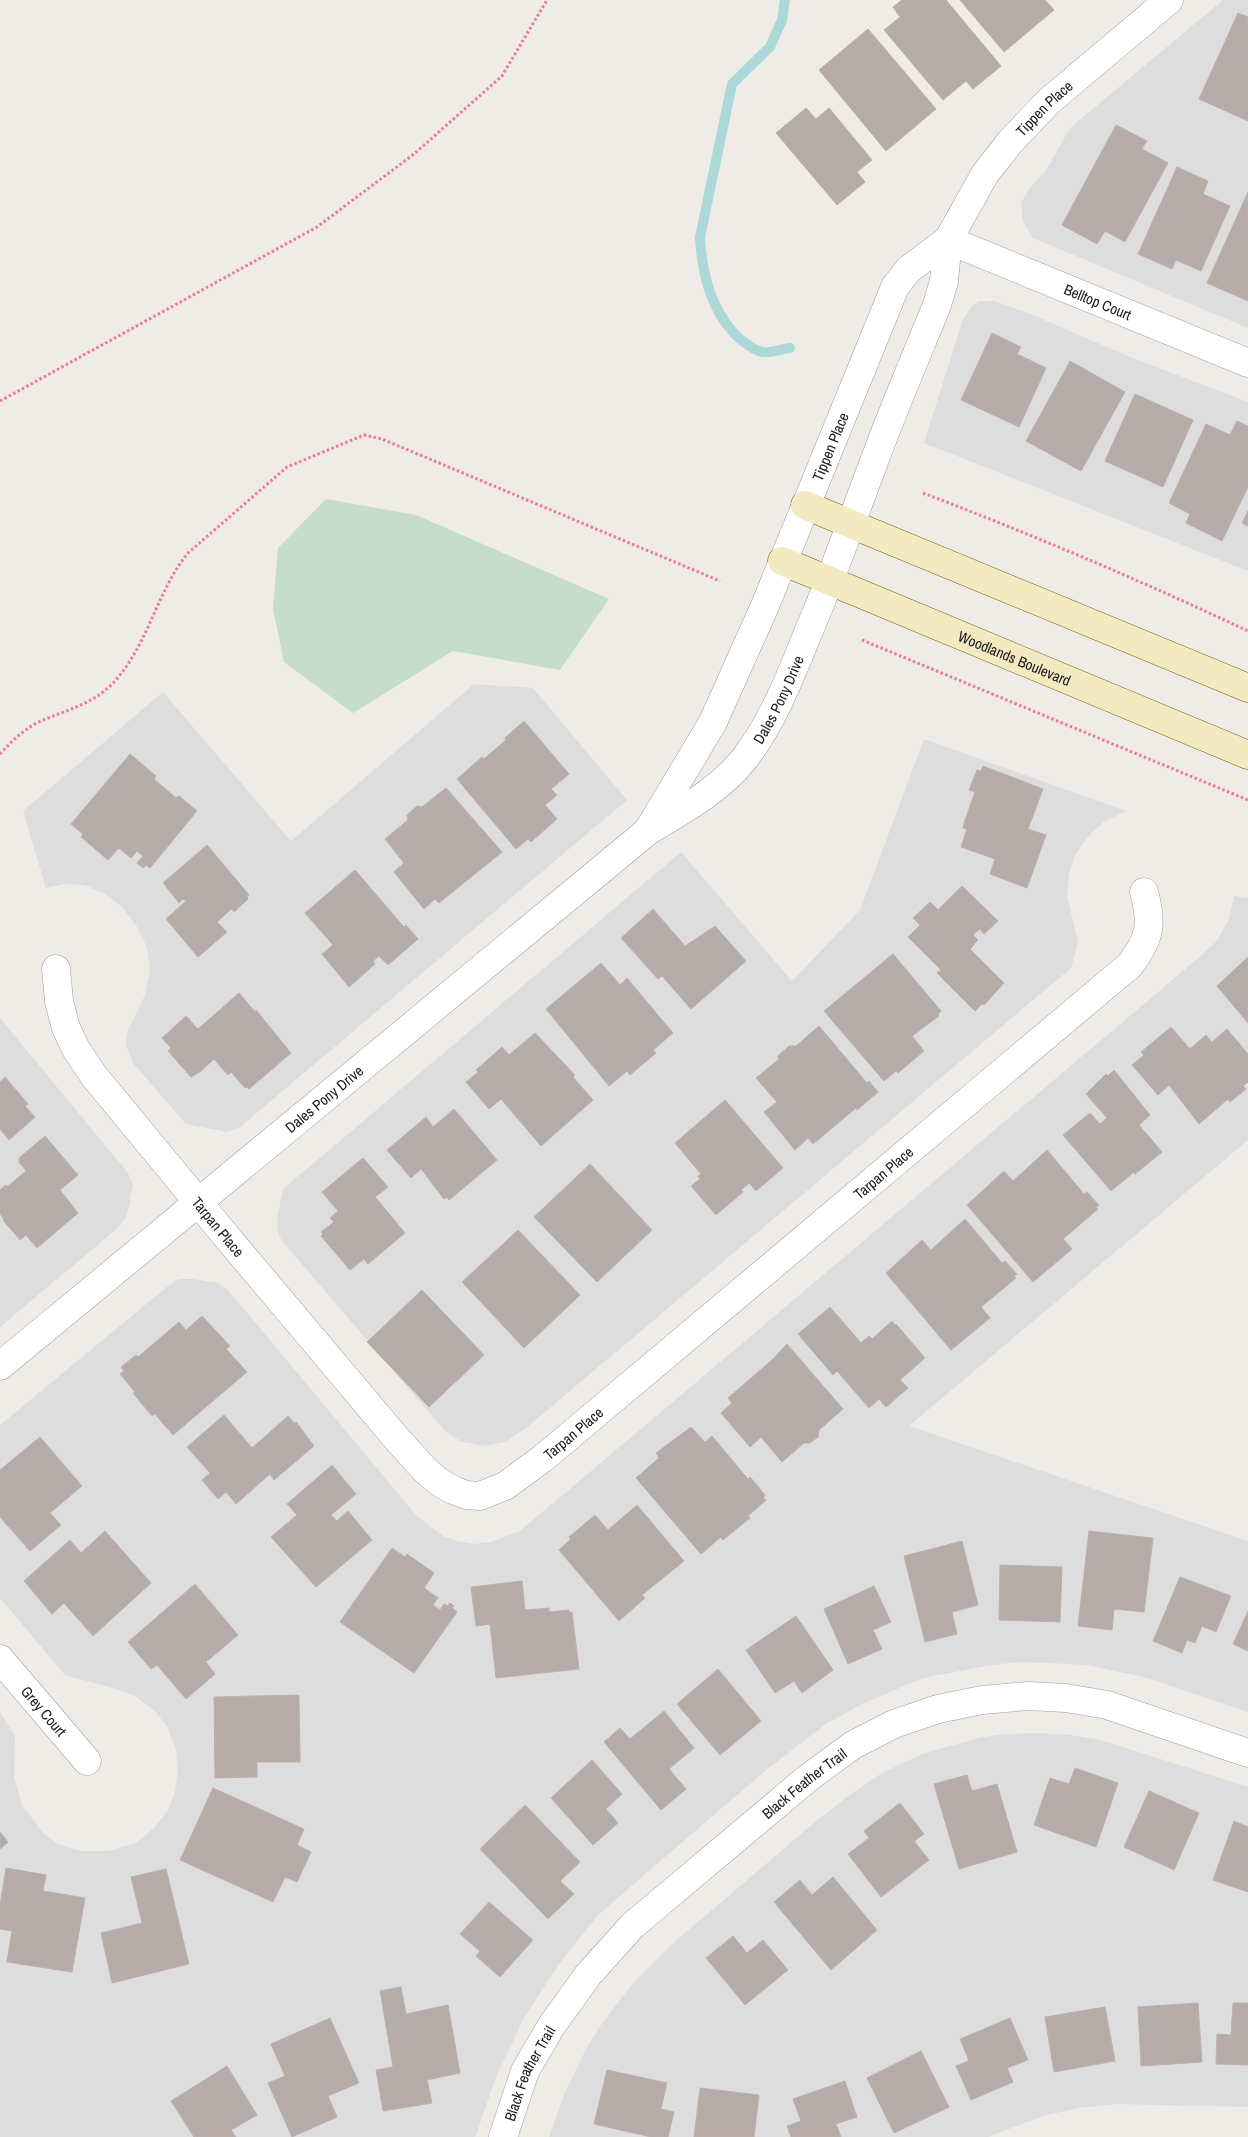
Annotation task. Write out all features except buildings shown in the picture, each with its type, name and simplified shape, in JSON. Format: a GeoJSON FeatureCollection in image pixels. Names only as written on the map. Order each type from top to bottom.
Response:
{"type":"FeatureCollection","features":[{"type":"Feature","properties":{"kind":"street","name":"Tippen Place"},"geometry":{"type":"LineString","coordinates":[[851,524],[871,468],[936,305],[944,281],[948,240],[985,174],[1010,142],[1048,102],[1169,0]]}},
{"type":"Feature","properties":{"kind":"street","name":"Tippen Place"},"geometry":{"type":"LineString","coordinates":[[782,561],[895,287],[908,270],[948,240]]}},
{"type":"Feature","properties":{"kind":"street","name":"Belltop Court"},"geometry":{"type":"LineString","coordinates":[[948,240],[1248,363]]}},
{"type":"Feature","properties":{"kind":"street"},"geometry":{"type":"LineString","coordinates":[[805,505],[1248,688]]}},
{"type":"Feature","properties":{"kind":"street","name":"Dales Pony Drive"},"geometry":{"type":"LineString","coordinates":[[0,1366],[648,831],[713,789],[730,774],[745,757],[764,728],[779,699],[830,581],[851,524]]}},
{"type":"Feature","properties":{"kind":"street","name":"Dales Pony Drive"},"geometry":{"type":"LineString","coordinates":[[648,831],[713,722],[764,608],[782,561]]}},
{"type":"Feature","properties":{"kind":"street","name":"Woodlands Boulevard"},"geometry":{"type":"LineString","coordinates":[[782,561],[1248,755]]}},
{"type":"Feature","properties":{"kind":"street","name":"Tarpan Place"},"geometry":{"type":"LineString","coordinates":[[56,969],[59,1001],[66,1028],[76,1049],[94,1076],[198,1203],[425,1470],[439,1482],[466,1495],[480,1496],[505,1486],[542,1459],[1130,964],[1143,947],[1149,929],[1149,910],[1144,892]]}},
{"type":"Feature","properties":{"kind":"street","name":"Grey Court"},"geometry":{"type":"LineString","coordinates":[[0,1659],[87,1761]]}},
{"type":"Feature","properties":{"kind":"street","name":"Black Feather Trail"},"geometry":{"type":"LineString","coordinates":[[503,2137],[524,2071],[552,2025],[588,1975],[632,1926],[808,1778],[853,1745],[894,1724],[938,1709],[982,1700],[1028,1696],[1066,1698],[1107,1705],[1248,1753]]}},
{"type":"Feature","properties":{"kind":"path"},"geometry":{"type":"LineString","coordinates":[[0,400],[317,227],[414,154],[502,76],[547,0]]}},
{"type":"Feature","properties":{"kind":"path"},"geometry":{"type":"LineString","coordinates":[[0,754],[13,740],[40,721],[87,702],[112,684],[139,645],[178,565],[188,553],[287,467],[364,435],[382,440],[720,581]]}},
{"type":"Feature","properties":{"kind":"path"},"geometry":{"type":"LineString","coordinates":[[923,493],[1115,571],[1248,631]]}},
{"type":"Feature","properties":{"kind":"path"},"geometry":{"type":"LineString","coordinates":[[862,640],[1248,800]]}},
{"type":"Feature","properties":{"kind":"shaded area"},"geometry":{"type":"Polygon","coordinates":[[[1223,0],[1248,0],[1248,328],[1033,238],[1023,221],[1021,203],[1030,188],[1045,172],[1070,128],[1223,0]]]}},
{"type":"Feature","properties":{"kind":"shaded area"},"geometry":{"type":"Polygon","coordinates":[[[979,301],[994,301],[1028,313],[1130,357],[1248,402],[1248,571],[924,443],[963,319],[972,306],[979,301]]]}},
{"type":"Feature","properties":{"kind":"shaded area"},"geometry":{"type":"Polygon","coordinates":[[[474,684],[533,688],[627,800],[240,1127],[227,1132],[186,1124],[133,1063],[126,1045],[128,1030],[145,995],[150,969],[147,947],[136,925],[122,907],[105,894],[85,885],[65,884],[46,888],[23,811],[163,692],[291,841],[474,684]]]}},
{"type":"Feature","properties":{"kind":"shaded area"},"geometry":{"type":"Polygon","coordinates":[[[924,739],[1126,811],[1105,821],[1091,833],[1075,855],[1069,874],[1067,896],[1078,942],[1071,968],[526,1428],[505,1442],[486,1446],[462,1442],[445,1431],[282,1241],[278,1233],[277,1220],[283,1189],[681,852],[792,981],[860,910],[924,739]]]}},
{"type":"Feature","properties":{"kind":"shaded area"},"geometry":{"type":"Polygon","coordinates":[[[1234,896],[1248,898],[1248,1140],[909,1426],[1248,1541],[1248,1712],[1148,1678],[1086,1665],[1017,1662],[923,1678],[862,1704],[826,1724],[766,1770],[598,1915],[558,1965],[524,2018],[496,2077],[474,2137],[0,2137],[0,1712],[15,1736],[14,1776],[22,1805],[43,1833],[58,1844],[80,1851],[109,1851],[136,1843],[153,1829],[167,1812],[175,1792],[178,1772],[176,1749],[167,1727],[156,1712],[135,1696],[65,1675],[0,1598],[0,1425],[168,1286],[179,1279],[218,1283],[228,1290],[416,1515],[443,1536],[474,1544],[491,1542],[520,1531],[1196,960],[1217,941],[1229,919],[1234,896]]]}},
{"type":"Feature","properties":{"kind":"shaded area"},"geometry":{"type":"Polygon","coordinates":[[[0,1018],[128,1173],[133,1184],[129,1207],[125,1219],[119,1227],[0,1327],[0,1018]]]}},
{"type":"Feature","properties":{"kind":"shaded area"},"geometry":{"type":"Polygon","coordinates":[[[1039,1733],[1071,1735],[1101,1740],[1248,1787],[1248,2107],[1117,2104],[1078,2108],[1043,2116],[988,2137],[549,2137],[565,2092],[587,2047],[632,1984],[672,1944],[814,1823],[882,1773],[922,1754],[978,1738],[1005,1734],[1039,1733]]]}},
{"type":"Feature","properties":{"kind":"green space"},"geometry":{"type":"Polygon","coordinates":[[[326,499],[416,515],[609,599],[560,670],[453,651],[353,713],[284,662],[273,609],[278,548],[326,499]]]}},
{"type":"Feature","properties":{"kind":"waterway"},"geometry":{"type":"LineString","coordinates":[[785,0],[782,20],[770,47],[732,84],[700,237],[703,265],[710,292],[715,305],[730,329],[745,343],[763,352],[790,348]]}}]}
